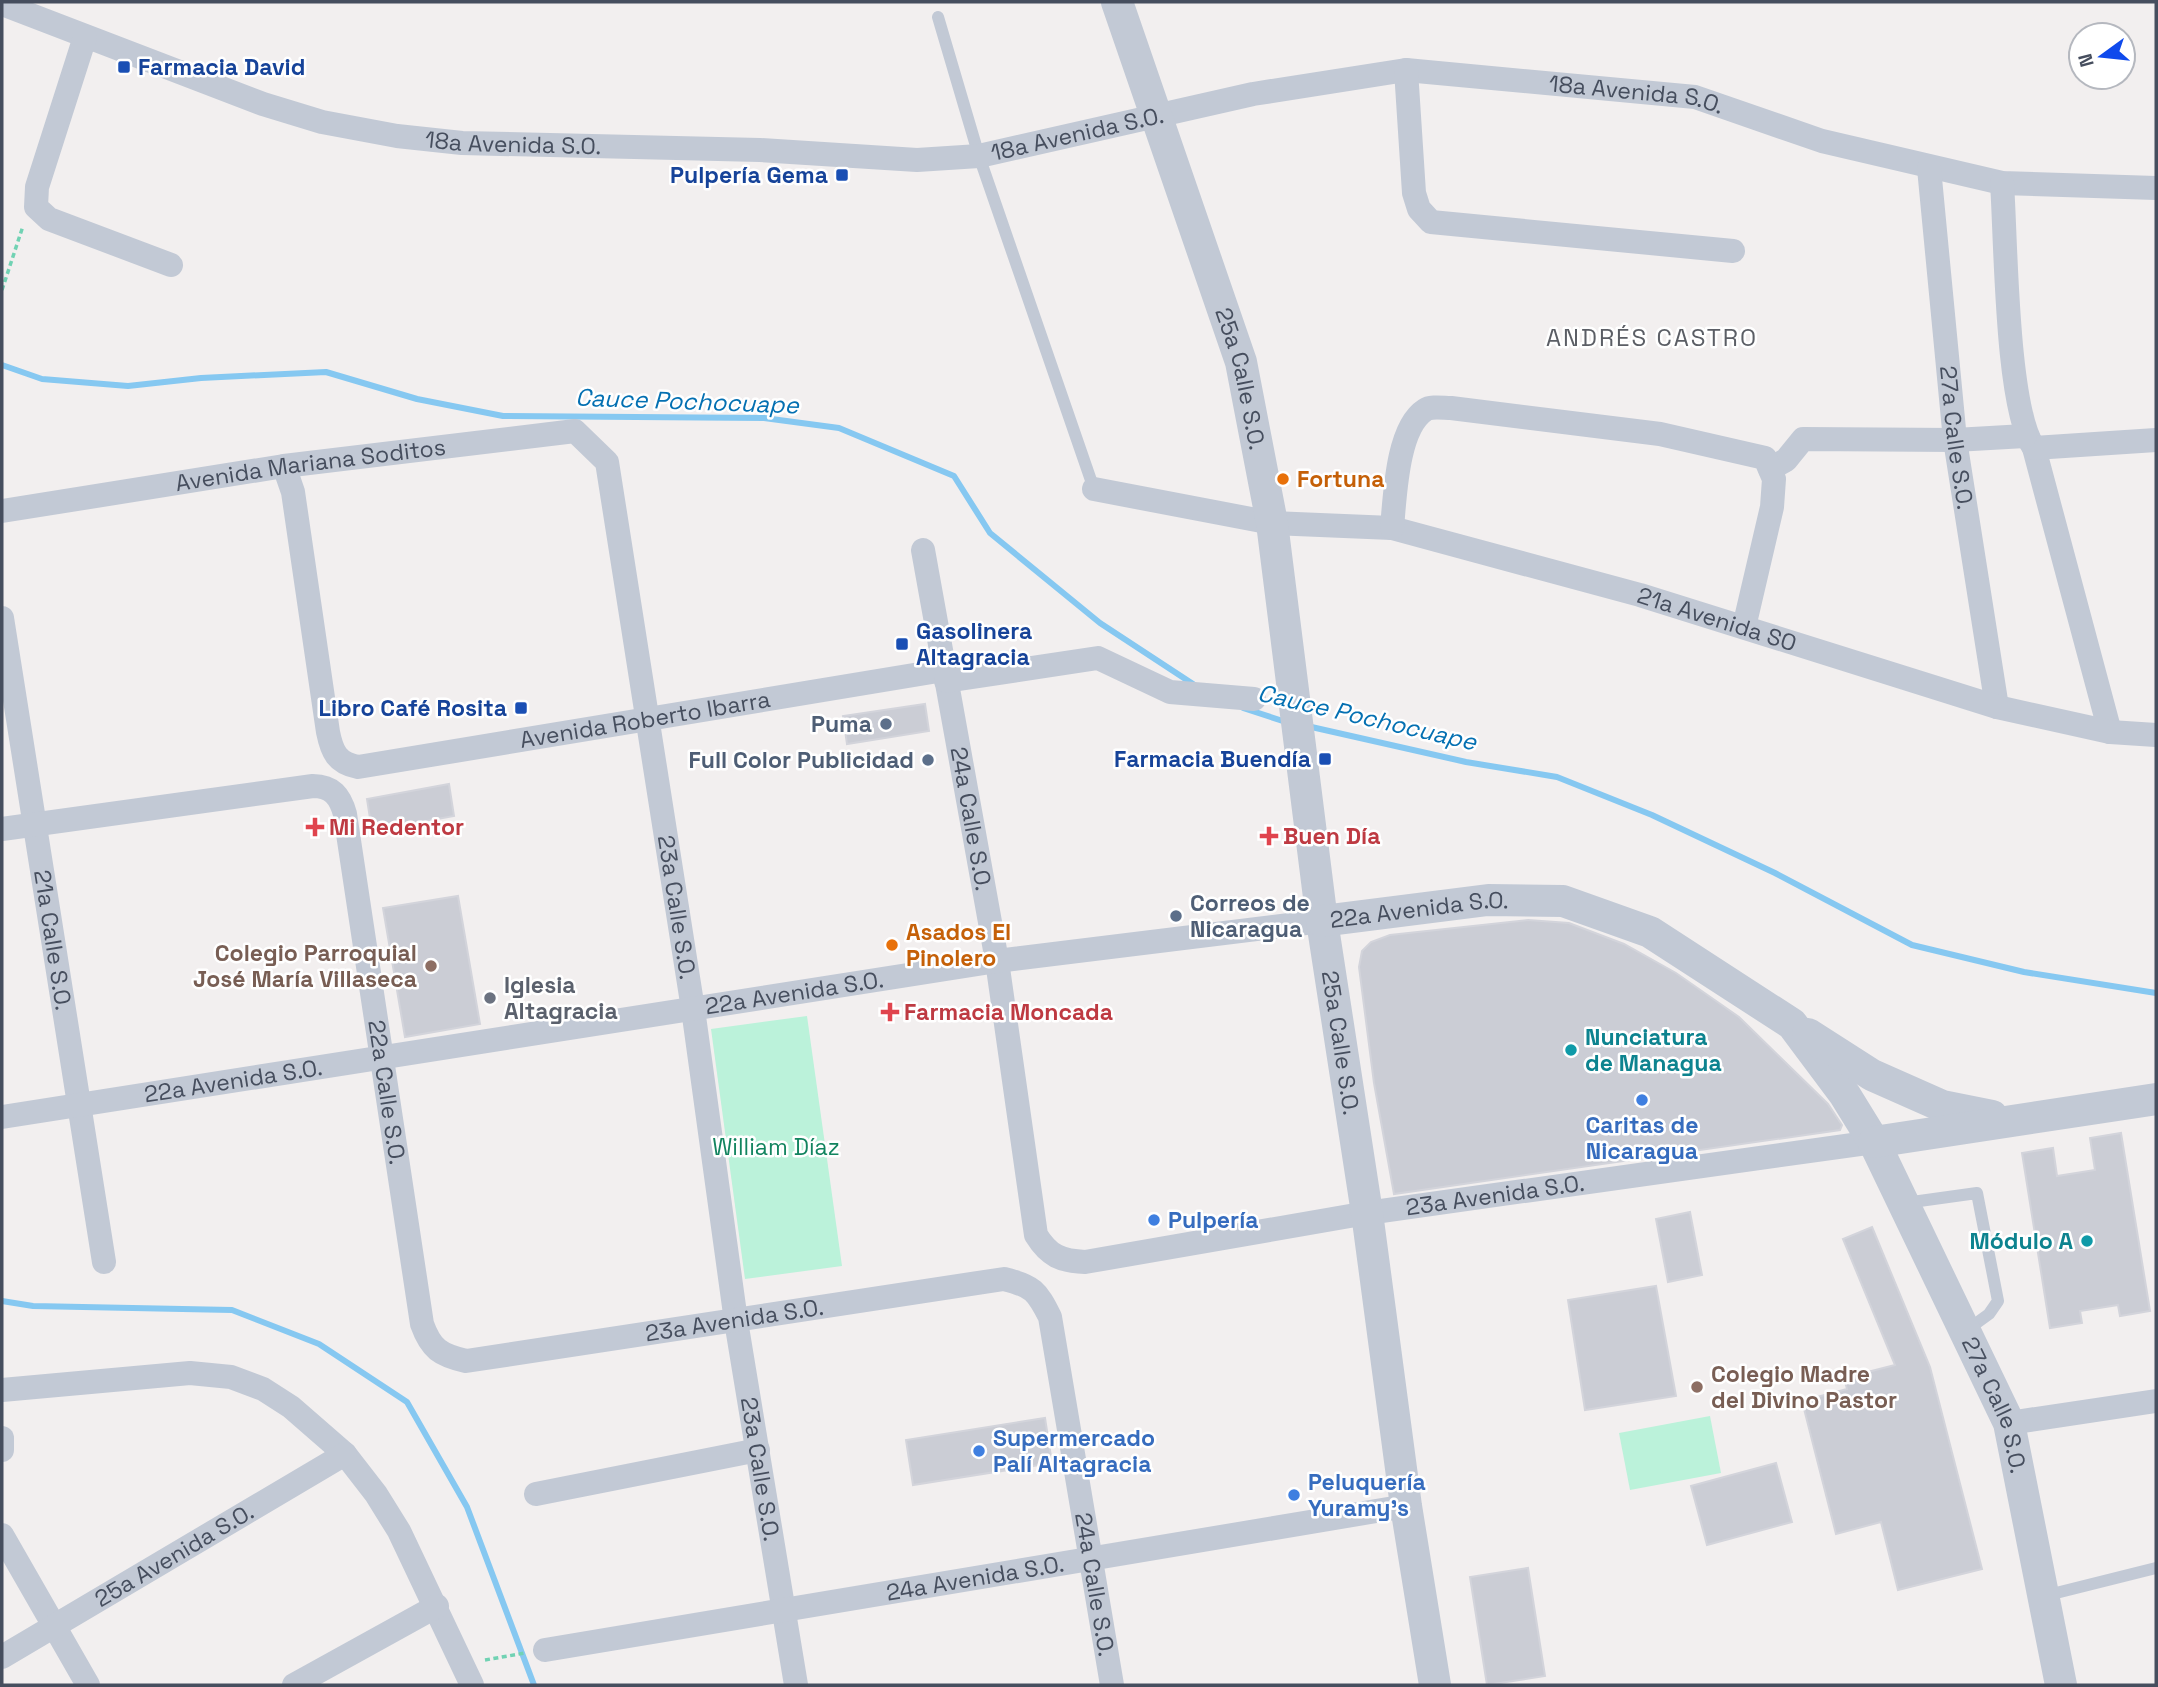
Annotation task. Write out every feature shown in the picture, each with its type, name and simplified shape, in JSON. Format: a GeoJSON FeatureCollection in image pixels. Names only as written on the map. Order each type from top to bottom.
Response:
{"type":"FeatureCollection","features":[{"type":"Feature","properties":{"kind":"street","name":"25a Calle S.O."},"geometry":{"type":"LineString","coordinates":[[1117,2],[1241,362],[1272,523],[1322,920],[1367,1213],[1406,1506],[1435,1685]]}},
{"type":"Feature","properties":{"kind":"street","name":"18a Avenida S.O."},"geometry":{"type":"LineString","coordinates":[[2,4],[263,104],[323,122],[397,136],[462,143],[748,150],[917,160],[979,156],[1253,94],[1406,70],[1695,96],[1822,141],[2002,183],[2156,188]]}},
{"type":"Feature","properties":{"kind":"street"},"geometry":{"type":"LineString","coordinates":[[85,37],[37,187],[36,208],[50,219],[171,265]]}},
{"type":"Feature","properties":{"kind":"street"},"geometry":{"type":"LineString","coordinates":[[1406,70],[1414,193],[1419,209],[1431,222],[1733,251]]}},
{"type":"Feature","properties":{"kind":"street","name":"27a Calle S.O."},"geometry":{"type":"LineString","coordinates":[[1929,168],[1955,440],[1997,707]]}},
{"type":"Feature","properties":{"kind":"street"},"geometry":{"type":"LineString","coordinates":[[2002,183],[2014,364],[2030,442],[2110,732]]}},
{"type":"Feature","properties":{"kind":"street"},"geometry":{"type":"LineString","coordinates":[[1392,528],[1397,476],[1410,423],[1427,408],[1451,408],[1660,434],[1749,452],[1765,458],[1774,479],[1772,507],[1744,627]]}},
{"type":"Feature","properties":{"kind":"street","name":"Avenida Mariana Soditos"},"geometry":{"type":"LineString","coordinates":[[2,511],[284,466],[575,431],[607,462]]}},
{"type":"Feature","properties":{"kind":"street"},"geometry":{"type":"LineString","coordinates":[[1770,469],[1786,460],[1802,439],[2030,442],[2156,440]]}},
{"type":"Feature","properties":{"kind":"street","name":"23a Calle S.O."},"geometry":{"type":"LineString","coordinates":[[607,462],[650,721],[736,1321],[796,1685]]}},
{"type":"Feature","properties":{"kind":"street","name":"Avenida Roberto Ibarra"},"geometry":{"type":"LineString","coordinates":[[284,466],[293,492],[331,747],[337,758],[346,765],[372,764],[945,676],[1098,658],[1170,692],[1254,699]]}},
{"type":"Feature","properties":{"kind":"street","name":"21a Avenida SO"},"geometry":{"type":"LineString","coordinates":[[1094,489],[1272,523],[1392,528],[1640,595],[1997,707],[2110,732],[2156,735]]}},
{"type":"Feature","properties":{"kind":"street","name":"24a Calle S.O."},"geometry":{"type":"LineString","coordinates":[[923,550],[997,961],[1036,1235],[1046,1251]]}},
{"type":"Feature","properties":{"kind":"street","name":"21a Calle S.O."},"geometry":{"type":"LineString","coordinates":[[2,618],[104,1262]]}},
{"type":"Feature","properties":{"kind":"street","name":"22a Calle S.O."},"geometry":{"type":"LineString","coordinates":[[34,824],[313,786],[329,788],[337,795],[345,814],[422,1324],[428,1342],[441,1356]]}},
{"type":"Feature","properties":{"kind":"street"},"geometry":{"type":"LineString","coordinates":[[2,829],[34,824]]}},
{"type":"Feature","properties":{"kind":"street","name":"22a Avenida S.O."},"geometry":{"type":"LineString","coordinates":[[2,1118],[997,961],[1488,900],[1563,901],[1650,932],[1792,1024],[1845,1095],[1874,1142]]}},
{"type":"Feature","properties":{"kind":"street"},"geometry":{"type":"LineString","coordinates":[[1792,1024],[1872,1075],[1942,1106],[2013,1120]]}},
{"type":"Feature","properties":{"kind":"street","name":"23a Avenida S.O."},"geometry":{"type":"LineString","coordinates":[[1046,1251],[1063,1261],[1085,1262],[1367,1213],[1874,1142],[2156,1099]]}},
{"type":"Feature","properties":{"kind":"street","name":"27a Calle S.O."},"geometry":{"type":"LineString","coordinates":[[1874,1142],[2009,1423],[2061,1685]]}},
{"type":"Feature","properties":{"kind":"street","name":"23a Avenida S.O."},"geometry":{"type":"LineString","coordinates":[[441,1356],[466,1361],[1004,1279],[1027,1284]]}},
{"type":"Feature","properties":{"kind":"street","name":"24a Calle S.O."},"geometry":{"type":"LineString","coordinates":[[1027,1284],[1040,1296],[1050,1317],[1112,1685]]}},
{"type":"Feature","properties":{"kind":"street"},"geometry":{"type":"LineString","coordinates":[[2,1390],[190,1373],[231,1377],[263,1390],[291,1407],[345,1454],[376,1494],[399,1531],[472,1685]]}},
{"type":"Feature","properties":{"kind":"street"},"geometry":{"type":"LineString","coordinates":[[2009,1423],[2156,1401]]}},
{"type":"Feature","properties":{"kind":"street"},"geometry":{"type":"LineString","coordinates":[[2,1438],[2,1450]]}},
{"type":"Feature","properties":{"kind":"street"},"geometry":{"type":"LineString","coordinates":[[536,1494],[758,1450]]}},
{"type":"Feature","properties":{"kind":"street","name":"25a Avenida S.O."},"geometry":{"type":"LineString","coordinates":[[2,1657],[345,1454]]}},
{"type":"Feature","properties":{"kind":"street","name":"24a Avenida S.O."},"geometry":{"type":"LineString","coordinates":[[545,1650],[785,1612],[1406,1506]]}},
{"type":"Feature","properties":{"kind":"street"},"geometry":{"type":"LineString","coordinates":[[2,1535],[88,1685]]}},
{"type":"Feature","properties":{"kind":"street"},"geometry":{"type":"LineString","coordinates":[[294,1685],[436,1606]]}},
{"type":"Feature","properties":{"kind":"lane"},"geometry":{"type":"LineString","coordinates":[[938,17],[979,156],[1094,489]]}},
{"type":"Feature","properties":{"kind":"lane"},"geometry":{"type":"LineString","coordinates":[[1905,1203],[1976,1194],[1998,1301],[1989,1314],[1964,1332]]}},
{"type":"Feature","properties":{"kind":"lane"},"geometry":{"type":"LineString","coordinates":[[2043,1596],[2155,1572]]}},
{"type":"Feature","properties":{"kind":"path"},"geometry":{"type":"LineString","coordinates":[[2,290],[22,228],[36,208]]}},
{"type":"Feature","properties":{"kind":"green space","name":"William Díaz"},"geometry":{"type":"Polygon","coordinates":[[[807,1016],[842,1266],[745,1279],[711,1029],[807,1016]]]}},
{"type":"Feature","properties":{"kind":"green space"},"geometry":{"type":"Polygon","coordinates":[[[1710,1416],[1721,1473],[1630,1490],[1619,1433],[1710,1416]]]}},
{"type":"Feature","properties":{"kind":"building","name":"Puma"},"geometry":{"type":"Polygon","coordinates":[[[925,704],[929,731],[847,744],[843,716],[925,704]]]}},
{"type":"Feature","properties":{"kind":"building"},"geometry":{"type":"Polygon","coordinates":[[[449,784],[454,816],[372,831],[367,799],[449,784]]]}},
{"type":"Feature","properties":{"kind":"building","name":"Colegio Parroquial José María Villaseca"},"geometry":{"type":"Polygon","coordinates":[[[458,896],[480,1024],[405,1037],[383,908],[458,896]]]}},
{"type":"Feature","properties":{"kind":"building","name":"Nunciatura de Managua"},"geometry":{"type":"Polygon","coordinates":[[[1528,920],[1569,923],[1624,944],[1676,973],[1739,1017],[1828,1104],[1842,1125],[1840,1130],[1394,1194],[1374,1083],[1359,967],[1362,951],[1371,942],[1390,935],[1528,920]]]}},
{"type":"Feature","properties":{"kind":"building","name":"Módulo A"},"geometry":{"type":"Polygon","coordinates":[[[2121,1133],[2150,1311],[2120,1316],[2118,1305],[2080,1311],[2082,1323],[2050,1328],[2022,1153],[2053,1148],[2057,1176],[2095,1170],[2090,1138],[2121,1133]]]}},
{"type":"Feature","properties":{"kind":"building"},"geometry":{"type":"Polygon","coordinates":[[[1690,1212],[1702,1275],[1668,1282],[1656,1219],[1690,1212]]]}},
{"type":"Feature","properties":{"kind":"building"},"geometry":{"type":"Polygon","coordinates":[[[1872,1227],[1930,1367],[1982,1569],[1898,1590],[1881,1522],[1836,1534],[1802,1401],[1847,1389],[1844,1378],[1895,1365],[1843,1239],[1872,1227]]]}},
{"type":"Feature","properties":{"kind":"building"},"geometry":{"type":"Polygon","coordinates":[[[1656,1286],[1676,1396],[1585,1410],[1568,1300],[1656,1286]]]}},
{"type":"Feature","properties":{"kind":"building","name":"Supermercado Palí Altagracia"},"geometry":{"type":"Polygon","coordinates":[[[1045,1418],[1052,1463],[913,1485],[906,1440],[1045,1418]]]}},
{"type":"Feature","properties":{"kind":"building"},"geometry":{"type":"Polygon","coordinates":[[[1776,1463],[1792,1522],[1707,1545],[1691,1486],[1776,1463]]]}},
{"type":"Feature","properties":{"kind":"building"},"geometry":{"type":"Polygon","coordinates":[[[1528,1568],[1545,1676],[1487,1685],[1470,1577],[1528,1568]]]}},
{"type":"Feature","properties":{"kind":"waterway","name":"Cauce Pochocuape"},"geometry":{"type":"LineString","coordinates":[[2,365],[42,379],[128,386],[201,378],[326,372],[417,399],[503,416],[764,418],[839,428],[954,476],[990,533],[1100,623],[1193,684]]}},
{"type":"Feature","properties":{"kind":"waterway","name":"Cauce Pochocuape"},"geometry":{"type":"LineString","coordinates":[[1243,708],[1289,723]]}},
{"type":"Feature","properties":{"kind":"waterway","name":"Cauce Pochocuape"},"geometry":{"type":"LineString","coordinates":[[1307,726],[1466,762],[1557,777],[1652,815],[1775,873],[1912,945],[2024,972],[2156,993]]}},
{"type":"Feature","properties":{"kind":"waterway"},"geometry":{"type":"LineString","coordinates":[[2,1301],[33,1306],[232,1310],[319,1344],[407,1402],[467,1507],[534,1685]]}},
{"type":"Feature","properties":{"kind":"place","name":"Farmacia David"},"geometry":{"type":"Point","coordinates":[124,67]}},
{"type":"Feature","properties":{"kind":"place","name":"Pulpería Gema"},"geometry":{"type":"Point","coordinates":[842,175]}},
{"type":"Feature","properties":{"kind":"place","name":"Fortuna"},"geometry":{"type":"Point","coordinates":[1283,479]}},
{"type":"Feature","properties":{"kind":"place","name":"Gasolinera Altagracia"},"geometry":{"type":"Point","coordinates":[902,644]}},
{"type":"Feature","properties":{"kind":"place","name":"Libro Café Rosita"},"geometry":{"type":"Point","coordinates":[521,708]}},
{"type":"Feature","properties":{"kind":"place","name":"Puma"},"geometry":{"type":"Point","coordinates":[886,724]}},
{"type":"Feature","properties":{"kind":"place","name":"Farmacia Buendía"},"geometry":{"type":"Point","coordinates":[1325,759]}},
{"type":"Feature","properties":{"kind":"place","name":"Full Color Publicidad"},"geometry":{"type":"Point","coordinates":[928,760]}},
{"type":"Feature","properties":{"kind":"place","name":"Mi Redentor"},"geometry":{"type":"Point","coordinates":[315,827]}},
{"type":"Feature","properties":{"kind":"place","name":"Buen Día"},"geometry":{"type":"Point","coordinates":[1269,836]}},
{"type":"Feature","properties":{"kind":"place","name":"Correos de Nicaragua"},"geometry":{"type":"Point","coordinates":[1176,916]}},
{"type":"Feature","properties":{"kind":"place","name":"Asados El Pinolero"},"geometry":{"type":"Point","coordinates":[892,945]}},
{"type":"Feature","properties":{"kind":"place","name":"Colegio Parroquial José María Villaseca"},"geometry":{"type":"Point","coordinates":[431,966]}},
{"type":"Feature","properties":{"kind":"place","name":"Iglesia Altagracia"},"geometry":{"type":"Point","coordinates":[490,998]}},
{"type":"Feature","properties":{"kind":"place","name":"Farmacia Moncada"},"geometry":{"type":"Point","coordinates":[890,1012]}},
{"type":"Feature","properties":{"kind":"place","name":"Nunciatura de Managua"},"geometry":{"type":"Point","coordinates":[1571,1050]}},
{"type":"Feature","properties":{"kind":"place","name":"Caritas de Nicaragua"},"geometry":{"type":"Point","coordinates":[1642,1100]}},
{"type":"Feature","properties":{"kind":"place","name":"Pulpería"},"geometry":{"type":"Point","coordinates":[1154,1220]}},
{"type":"Feature","properties":{"kind":"place","name":"Módulo A"},"geometry":{"type":"Point","coordinates":[2087,1241]}},
{"type":"Feature","properties":{"kind":"place","name":"Colegio Madre del Divino Pastor"},"geometry":{"type":"Point","coordinates":[1697,1387]}},
{"type":"Feature","properties":{"kind":"place","name":"Supermercado Palí Altagracia"},"geometry":{"type":"Point","coordinates":[979,1451]}},
{"type":"Feature","properties":{"kind":"place","name":"Peluquería Yuramy's"},"geometry":{"type":"Point","coordinates":[1294,1495]}},
{"type":"Feature","properties":{"kind":"district","name":"ANDRÉS CASTRO"},"geometry":{"type":"Point","coordinates":[1652,337]}}]}
